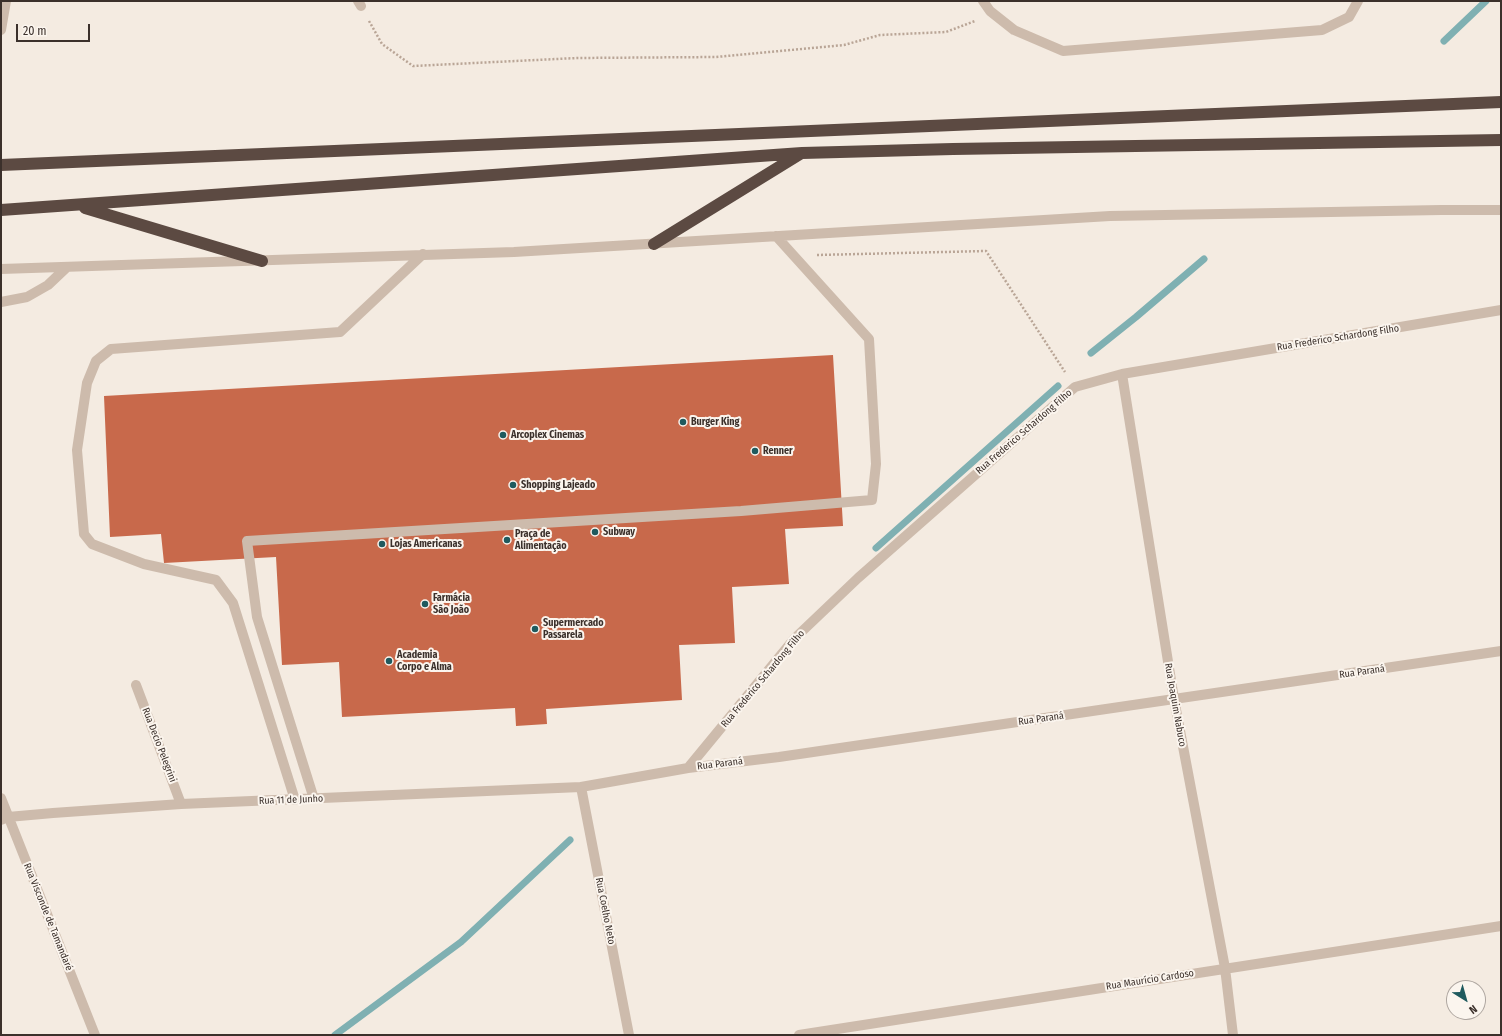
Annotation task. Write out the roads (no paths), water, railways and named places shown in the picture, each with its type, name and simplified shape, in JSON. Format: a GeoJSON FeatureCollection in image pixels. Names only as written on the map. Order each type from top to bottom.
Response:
{"type":"FeatureCollection","features":[{"type":"Feature","properties":{"kind":"highway"},"geometry":{"type":"LineString","coordinates":[[1,165],[1501,102]]}},
{"type":"Feature","properties":{"kind":"highway"},"geometry":{"type":"LineString","coordinates":[[1,210],[78,206],[802,153],[969,148],[1501,140]]}},
{"type":"Feature","properties":{"kind":"highway"},"geometry":{"type":"LineString","coordinates":[[654,244],[802,153]]}},
{"type":"Feature","properties":{"kind":"highway"},"geometry":{"type":"LineString","coordinates":[[78,206],[262,261]]}},
{"type":"Feature","properties":{"kind":"street"},"geometry":{"type":"LineString","coordinates":[[1,30],[6,1]]}},
{"type":"Feature","properties":{"kind":"street"},"geometry":{"type":"LineString","coordinates":[[983,1],[990,11],[1014,30],[1063,51],[1322,30],[1349,17],[1358,1]]}},
{"type":"Feature","properties":{"kind":"street"},"geometry":{"type":"LineString","coordinates":[[1,269],[514,252],[1110,216],[1501,210]]}},
{"type":"Feature","properties":{"kind":"street"},"geometry":{"type":"LineString","coordinates":[[314,800],[257,618],[247,541],[741,511],[872,500],[876,464],[869,339],[776,236]]}},
{"type":"Feature","properties":{"kind":"street"},"geometry":{"type":"LineString","coordinates":[[295,800],[233,603],[216,580],[144,564],[92,544],[84,534],[77,450],[87,383],[96,361],[111,349],[340,332],[423,254]]}},
{"type":"Feature","properties":{"kind":"street"},"geometry":{"type":"LineString","coordinates":[[1,302],[27,297],[48,285],[67,267]]}},
{"type":"Feature","properties":{"kind":"street","name":"Rua Frederico Schardong Filho"},"geometry":{"type":"LineString","coordinates":[[688,768],[795,638],[858,578],[1075,388],[1122,374],[1501,310]]}},
{"type":"Feature","properties":{"kind":"street","name":"Rua Joaquim Nabuco"},"geometry":{"type":"LineString","coordinates":[[1122,374],[1174,699],[1225,968],[1233,1035]]}},
{"type":"Feature","properties":{"kind":"street","name":"Rua Paraná"},"geometry":{"type":"LineString","coordinates":[[581,787],[688,768],[779,757],[1501,652]]}},
{"type":"Feature","properties":{"kind":"street","name":"Rua Decio Pelegrini"},"geometry":{"type":"LineString","coordinates":[[136,685],[181,804]]}},
{"type":"Feature","properties":{"kind":"street","name":"Rua 11 de Junho"},"geometry":{"type":"LineString","coordinates":[[5,819],[53,813],[181,804],[314,800],[581,787]]}},
{"type":"Feature","properties":{"kind":"street","name":"Rua Coelho Neto"},"geometry":{"type":"LineString","coordinates":[[581,787],[629,1035]]}},
{"type":"Feature","properties":{"kind":"street","name":"Rua Visconde de Tamandaré"},"geometry":{"type":"LineString","coordinates":[[1,798],[5,819],[95,1035]]}},
{"type":"Feature","properties":{"kind":"street","name":"Rua Maurício Cardoso"},"geometry":{"type":"LineString","coordinates":[[799,1035],[1501,926]]}},
{"type":"Feature","properties":{"kind":"waterway"},"geometry":{"type":"LineString","coordinates":[[1444,41],[1486,1]]}},
{"type":"Feature","properties":{"kind":"waterway"},"geometry":{"type":"LineString","coordinates":[[1091,353],[1204,259]]}},
{"type":"Feature","properties":{"kind":"waterway"},"geometry":{"type":"LineString","coordinates":[[876,548],[1058,386]]}},
{"type":"Feature","properties":{"kind":"waterway"},"geometry":{"type":"LineString","coordinates":[[335,1035],[461,942],[570,840]]}},
{"type":"Feature","properties":{"kind":"place","name":"Burger King"},"geometry":{"type":"Point","coordinates":[683,422]}},
{"type":"Feature","properties":{"kind":"place","name":"Arcoplex Cinemas"},"geometry":{"type":"Point","coordinates":[503,435]}},
{"type":"Feature","properties":{"kind":"place","name":"Renner"},"geometry":{"type":"Point","coordinates":[755,451]}},
{"type":"Feature","properties":{"kind":"place","name":"Shopping Lajeado"},"geometry":{"type":"Point","coordinates":[513,485]}},
{"type":"Feature","properties":{"kind":"place","name":"Subway"},"geometry":{"type":"Point","coordinates":[595,532]}},
{"type":"Feature","properties":{"kind":"place","name":"Praça de Alimentação"},"geometry":{"type":"Point","coordinates":[507,540]}},
{"type":"Feature","properties":{"kind":"place","name":"Lojas Americanas"},"geometry":{"type":"Point","coordinates":[382,544]}},
{"type":"Feature","properties":{"kind":"place","name":"Farmácia São João"},"geometry":{"type":"Point","coordinates":[425,604]}},
{"type":"Feature","properties":{"kind":"place","name":"Supermercado Passarela"},"geometry":{"type":"Point","coordinates":[535,629]}},
{"type":"Feature","properties":{"kind":"place","name":"Academia Corpo e Alma"},"geometry":{"type":"Point","coordinates":[389,661]}}]}
